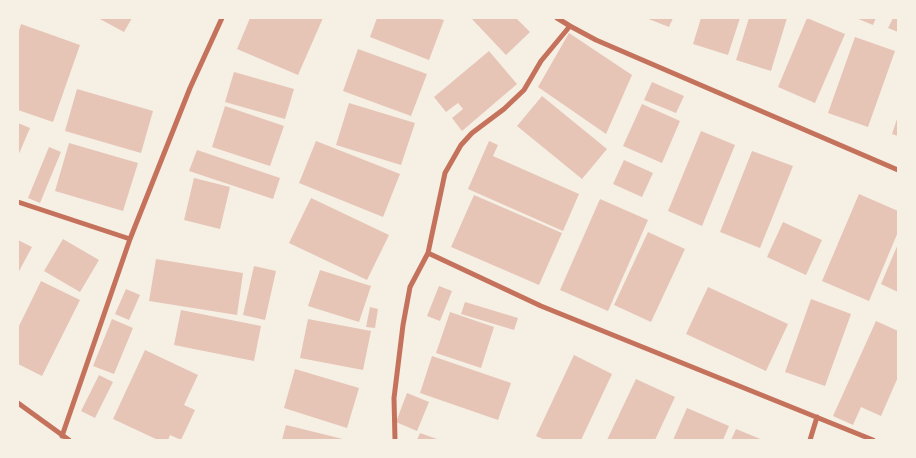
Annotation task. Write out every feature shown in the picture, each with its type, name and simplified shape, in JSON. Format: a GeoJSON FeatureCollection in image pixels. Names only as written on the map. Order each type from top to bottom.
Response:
{"type":"FeatureCollection","features":[{"type":"Feature","properties":{"kind":"street"},"geometry":{"type":"LineString","coordinates":[[62,436],[130,239],[190,88],[222,18]]}},
{"type":"Feature","properties":{"kind":"street"},"geometry":{"type":"LineString","coordinates":[[557,18],[596,40],[898,170]]}},
{"type":"Feature","properties":{"kind":"street"},"geometry":{"type":"LineString","coordinates":[[395,440],[394,398],[402,325],[410,287],[428,253],[445,173],[461,145],[472,133],[504,109],[524,90],[541,61],[570,26]]}},
{"type":"Feature","properties":{"kind":"street"},"geometry":{"type":"LineString","coordinates":[[18,202],[130,239]]}},
{"type":"Feature","properties":{"kind":"street"},"geometry":{"type":"LineString","coordinates":[[428,253],[541,306],[874,440]]}},
{"type":"Feature","properties":{"kind":"street"},"geometry":{"type":"LineString","coordinates":[[18,403],[69,440]]}},
{"type":"Feature","properties":{"kind":"street"},"geometry":{"type":"LineString","coordinates":[[810,440],[817,417]]}},
{"type":"Feature","properties":{"kind":"building"},"geometry":{"type":"Polygon","coordinates":[[[98,18],[132,18],[124,32],[98,18]]]}},
{"type":"Feature","properties":{"kind":"building"},"geometry":{"type":"Polygon","coordinates":[[[250,18],[323,18],[298,75],[237,49],[250,18]]]}},
{"type":"Feature","properties":{"kind":"building"},"geometry":{"type":"Polygon","coordinates":[[[377,18],[436,18],[444,20],[429,60],[370,37],[377,18]]]}},
{"type":"Feature","properties":{"kind":"building"},"geometry":{"type":"Polygon","coordinates":[[[471,18],[516,18],[530,32],[506,55],[471,18]]]}},
{"type":"Feature","properties":{"kind":"building"},"geometry":{"type":"Polygon","coordinates":[[[646,18],[673,18],[669,27],[646,18]]]}},
{"type":"Feature","properties":{"kind":"building"},"geometry":{"type":"Polygon","coordinates":[[[701,18],[740,18],[728,55],[693,44],[701,18]]]}},
{"type":"Feature","properties":{"kind":"building"},"geometry":{"type":"Polygon","coordinates":[[[749,18],[787,18],[771,71],[736,60],[749,18]]]}},
{"type":"Feature","properties":{"kind":"building"},"geometry":{"type":"Polygon","coordinates":[[[807,18],[845,34],[815,103],[778,87],[807,18]]]}},
{"type":"Feature","properties":{"kind":"building"},"geometry":{"type":"Polygon","coordinates":[[[856,18],[876,18],[873,25],[856,18]]]}},
{"type":"Feature","properties":{"kind":"building"},"geometry":{"type":"Polygon","coordinates":[[[893,18],[898,18],[898,32],[888,28],[893,18]]]}},
{"type":"Feature","properties":{"kind":"building"},"geometry":{"type":"Polygon","coordinates":[[[21,24],[80,45],[53,122],[18,110],[18,34],[21,24]]]}},
{"type":"Feature","properties":{"kind":"building"},"geometry":{"type":"Polygon","coordinates":[[[569,33],[632,75],[606,134],[538,87],[569,33]]]}},
{"type":"Feature","properties":{"kind":"building"},"geometry":{"type":"Polygon","coordinates":[[[855,37],[895,51],[868,127],[828,113],[855,37]]]}},
{"type":"Feature","properties":{"kind":"building"},"geometry":{"type":"Polygon","coordinates":[[[358,49],[427,74],[411,116],[343,91],[358,49]]]}},
{"type":"Feature","properties":{"kind":"building"},"geometry":{"type":"Polygon","coordinates":[[[489,51],[517,84],[462,131],[452,118],[463,109],[458,103],[446,112],[434,97],[489,51]]]}},
{"type":"Feature","properties":{"kind":"building"},"geometry":{"type":"Polygon","coordinates":[[[234,72],[294,89],[285,119],[225,102],[234,72]]]}},
{"type":"Feature","properties":{"kind":"building"},"geometry":{"type":"Polygon","coordinates":[[[652,82],[684,96],[676,113],[644,100],[652,82]]]}},
{"type":"Feature","properties":{"kind":"building"},"geometry":{"type":"Polygon","coordinates":[[[77,89],[153,111],[141,153],[65,131],[77,89]]]}},
{"type":"Feature","properties":{"kind":"building"},"geometry":{"type":"Polygon","coordinates":[[[542,96],[607,149],[582,179],[517,126],[542,96]]]}},
{"type":"Feature","properties":{"kind":"building"},"geometry":{"type":"Polygon","coordinates":[[[349,103],[415,123],[401,165],[336,145],[349,103]]]}},
{"type":"Feature","properties":{"kind":"building"},"geometry":{"type":"Polygon","coordinates":[[[642,104],[680,121],[662,163],[623,146],[642,104]]]}},
{"type":"Feature","properties":{"kind":"building"},"geometry":{"type":"Polygon","coordinates":[[[225,106],[284,126],[270,166],[212,147],[225,106]]]}},
{"type":"Feature","properties":{"kind":"building"},"geometry":{"type":"Polygon","coordinates":[[[898,116],[898,136],[892,134],[898,116]]]}},
{"type":"Feature","properties":{"kind":"building"},"geometry":{"type":"Polygon","coordinates":[[[18,123],[30,128],[18,156],[18,123]]]}},
{"type":"Feature","properties":{"kind":"building"},"geometry":{"type":"Polygon","coordinates":[[[701,131],[735,145],[702,226],[668,211],[701,131]]]}},
{"type":"Feature","properties":{"kind":"building"},"geometry":{"type":"Polygon","coordinates":[[[316,141],[400,174],[383,217],[299,183],[316,141]]]}},
{"type":"Feature","properties":{"kind":"building"},"geometry":{"type":"Polygon","coordinates":[[[489,141],[498,145],[493,156],[579,194],[563,231],[468,189],[489,141]]]}},
{"type":"Feature","properties":{"kind":"building"},"geometry":{"type":"Polygon","coordinates":[[[69,143],[138,163],[123,211],[55,191],[69,143]]]}},
{"type":"Feature","properties":{"kind":"building"},"geometry":{"type":"Polygon","coordinates":[[[49,147],[61,152],[40,203],[28,198],[49,147]]]}},
{"type":"Feature","properties":{"kind":"building"},"geometry":{"type":"Polygon","coordinates":[[[197,150],[280,178],[273,199],[189,171],[197,150]]]}},
{"type":"Feature","properties":{"kind":"building"},"geometry":{"type":"Polygon","coordinates":[[[752,151],[793,166],[760,248],[720,232],[752,151]]]}},
{"type":"Feature","properties":{"kind":"building"},"geometry":{"type":"Polygon","coordinates":[[[624,160],[653,173],[642,197],[613,184],[624,160]]]}},
{"type":"Feature","properties":{"kind":"building"},"geometry":{"type":"Polygon","coordinates":[[[194,178],[230,187],[220,229],[184,220],[194,178]]]}},
{"type":"Feature","properties":{"kind":"building"},"geometry":{"type":"Polygon","coordinates":[[[859,194],[898,211],[898,232],[869,301],[822,281],[859,194]]]}},
{"type":"Feature","properties":{"kind":"building"},"geometry":{"type":"Polygon","coordinates":[[[474,195],[562,233],[539,285],[451,247],[474,195]]]}},
{"type":"Feature","properties":{"kind":"building"},"geometry":{"type":"Polygon","coordinates":[[[311,198],[389,235],[367,280],[289,243],[311,198]]]}},
{"type":"Feature","properties":{"kind":"building"},"geometry":{"type":"Polygon","coordinates":[[[600,199],[648,220],[608,311],[560,290],[600,199]]]}},
{"type":"Feature","properties":{"kind":"building"},"geometry":{"type":"Polygon","coordinates":[[[783,222],[822,240],[806,275],[767,257],[783,222]]]}},
{"type":"Feature","properties":{"kind":"building"},"geometry":{"type":"Polygon","coordinates":[[[648,232],[685,249],[651,322],[614,305],[648,232]]]}},
{"type":"Feature","properties":{"kind":"building"},"geometry":{"type":"Polygon","coordinates":[[[63,239],[99,260],[80,292],[44,271],[63,239]]]}},
{"type":"Feature","properties":{"kind":"building"},"geometry":{"type":"Polygon","coordinates":[[[18,240],[32,247],[18,273],[18,240]]]}},
{"type":"Feature","properties":{"kind":"building"},"geometry":{"type":"Polygon","coordinates":[[[898,244],[898,292],[881,284],[898,244]]]}},
{"type":"Feature","properties":{"kind":"building"},"geometry":{"type":"Polygon","coordinates":[[[156,259],[243,273],[237,315],[149,301],[156,259]]]}},
{"type":"Feature","properties":{"kind":"building"},"geometry":{"type":"Polygon","coordinates":[[[254,266],[276,271],[265,320],[243,315],[254,266]]]}},
{"type":"Feature","properties":{"kind":"building"},"geometry":{"type":"Polygon","coordinates":[[[320,270],[371,286],[359,322],[308,306],[320,270]]]}},
{"type":"Feature","properties":{"kind":"building"},"geometry":{"type":"Polygon","coordinates":[[[41,281],[80,300],[42,376],[18,364],[18,328],[41,281]]]}},
{"type":"Feature","properties":{"kind":"building"},"geometry":{"type":"Polygon","coordinates":[[[439,286],[452,291],[440,321],[427,316],[439,286]]]}},
{"type":"Feature","properties":{"kind":"building"},"geometry":{"type":"Polygon","coordinates":[[[708,287],[788,324],[766,371],[686,334],[708,287]]]}},
{"type":"Feature","properties":{"kind":"building"},"geometry":{"type":"Polygon","coordinates":[[[126,289],[140,295],[129,320],[115,314],[126,289]]]}},
{"type":"Feature","properties":{"kind":"building"},"geometry":{"type":"Polygon","coordinates":[[[811,299],[851,314],[825,386],[785,372],[811,299]]]}},
{"type":"Feature","properties":{"kind":"building"},"geometry":{"type":"Polygon","coordinates":[[[465,302],[518,318],[514,330],[461,314],[465,302]]]}},
{"type":"Feature","properties":{"kind":"building"},"geometry":{"type":"Polygon","coordinates":[[[370,307],[378,309],[375,328],[366,327],[370,307]]]}},
{"type":"Feature","properties":{"kind":"building"},"geometry":{"type":"Polygon","coordinates":[[[181,310],[261,326],[254,361],[174,345],[181,310]]]}},
{"type":"Feature","properties":{"kind":"building"},"geometry":{"type":"Polygon","coordinates":[[[450,312],[494,327],[481,368],[436,353],[450,312]]]}},
{"type":"Feature","properties":{"kind":"building"},"geometry":{"type":"Polygon","coordinates":[[[112,319],[133,328],[114,374],[93,366],[112,319]]]}},
{"type":"Feature","properties":{"kind":"building"},"geometry":{"type":"Polygon","coordinates":[[[308,319],[371,331],[363,370],[300,358],[308,319]]]}},
{"type":"Feature","properties":{"kind":"building"},"geometry":{"type":"Polygon","coordinates":[[[876,321],[898,331],[898,377],[881,416],[861,407],[853,425],[833,416],[876,321]]]}},
{"type":"Feature","properties":{"kind":"building"},"geometry":{"type":"Polygon","coordinates":[[[145,350],[198,375],[184,405],[195,410],[181,440],[170,435],[168,440],[158,440],[113,419],[145,350]]]}},
{"type":"Feature","properties":{"kind":"building"},"geometry":{"type":"Polygon","coordinates":[[[574,355],[612,374],[581,440],[545,440],[536,436],[574,355]]]}},
{"type":"Feature","properties":{"kind":"building"},"geometry":{"type":"Polygon","coordinates":[[[432,356],[511,383],[498,420],[420,393],[432,356]]]}},
{"type":"Feature","properties":{"kind":"building"},"geometry":{"type":"Polygon","coordinates":[[[295,369],[359,388],[347,428],[284,408],[295,369]]]}},
{"type":"Feature","properties":{"kind":"building"},"geometry":{"type":"Polygon","coordinates":[[[99,375],[113,382],[95,418],[81,411],[99,375]]]}},
{"type":"Feature","properties":{"kind":"building"},"geometry":{"type":"Polygon","coordinates":[[[636,379],[675,397],[655,440],[607,440],[636,379]]]}},
{"type":"Feature","properties":{"kind":"building"},"geometry":{"type":"Polygon","coordinates":[[[407,393],[429,402],[417,431],[396,422],[407,393]]]}},
{"type":"Feature","properties":{"kind":"building"},"geometry":{"type":"Polygon","coordinates":[[[687,408],[729,426],[723,440],[673,440],[687,408]]]}},
{"type":"Feature","properties":{"kind":"building"},"geometry":{"type":"Polygon","coordinates":[[[286,425],[347,440],[282,440],[286,425]]]}},
{"type":"Feature","properties":{"kind":"building"},"geometry":{"type":"Polygon","coordinates":[[[736,429],[763,440],[731,440],[736,429]]]}},
{"type":"Feature","properties":{"kind":"building"},"geometry":{"type":"Polygon","coordinates":[[[420,433],[440,440],[417,440],[420,433]]]}}]}
